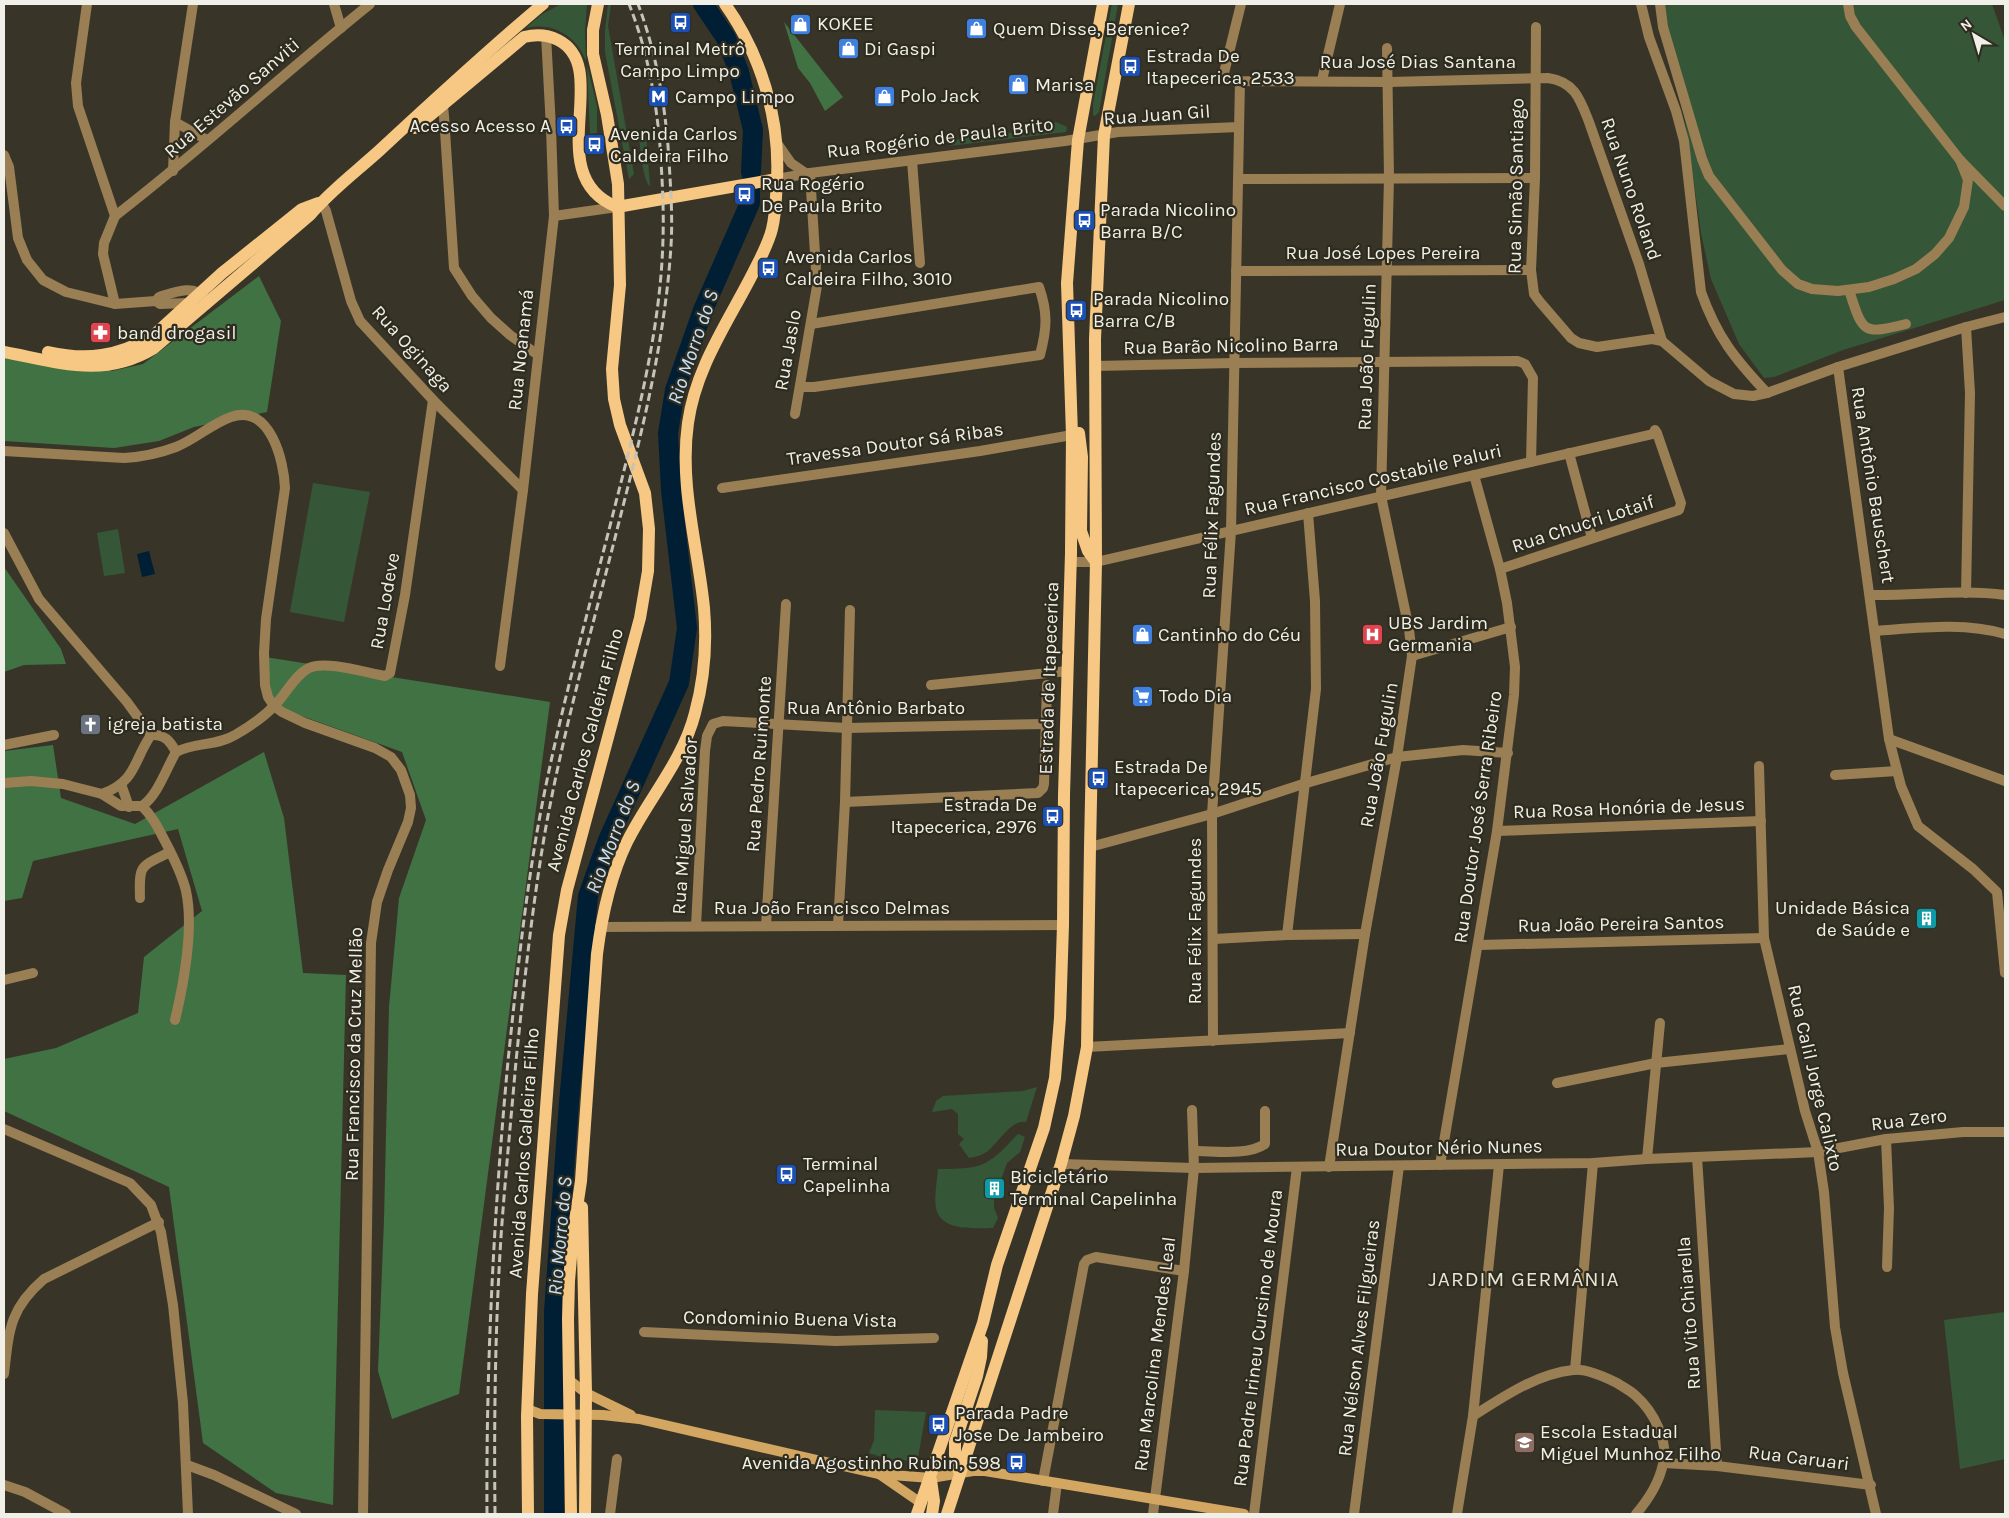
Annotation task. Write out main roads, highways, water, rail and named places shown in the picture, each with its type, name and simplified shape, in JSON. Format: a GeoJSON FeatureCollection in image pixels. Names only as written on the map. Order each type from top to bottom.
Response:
{"type":"FeatureCollection","features":[{"type":"Feature","properties":{"kind":"main road"},"geometry":{"type":"LineString","coordinates":[[440,101],[477,59],[543,4]]}},
{"type":"Feature","properties":{"kind":"main road","name":"Avenida Carlos Caldeira Filho"},"geometry":{"type":"LineString","coordinates":[[528,1514],[527,1409],[532,1294],[559,935],[567,890],[640,618],[648,571],[649,529],[645,493],[620,425],[614,399],[612,369],[620,285],[618,184],[594,54],[592,30],[598,4]]}},
{"type":"Feature","properties":{"kind":"main road","name":"Estrada de Itapecerica"},"geometry":{"type":"LineString","coordinates":[[919,1509],[983,1323],[997,1265],[1049,1111],[1055,1078],[1060,1018],[1063,925],[1071,562],[1072,435],[1067,283],[1078,140],[1103,4]]}},
{"type":"Feature","properties":{"kind":"main road"},"geometry":{"type":"LineString","coordinates":[[947,1514],[1061,1164],[1074,1116],[1087,1047],[1096,562],[1095,366],[1104,135],[1129,4]]}},
{"type":"Feature","properties":{"kind":"main road"},"geometry":{"type":"LineString","coordinates":[[571,1514],[566,1414],[569,1380],[569,1281],[580,1181],[596,954],[600,927],[611,881],[627,842],[664,782],[686,740],[695,716],[701,687],[705,646],[704,609],[688,493],[686,451],[688,423],[698,382],[716,342],[758,264],[772,231],[777,179],[777,143],[773,115],[758,64],[726,5]]}},
{"type":"Feature","properties":{"kind":"main road"},"geometry":{"type":"LineString","coordinates":[[4,343],[58,354],[79,356],[117,353],[152,337],[303,222],[321,202],[440,101],[524,37],[532,35],[546,36],[564,43],[572,50],[580,65],[581,168],[585,179],[599,198],[617,207]]}},
{"type":"Feature","properties":{"kind":"main road","name":"Rua Rogério de Paula Brito"},"geometry":{"type":"LineString","coordinates":[[617,207],[777,179]]}},
{"type":"Feature","properties":{"kind":"main road"},"geometry":{"type":"LineString","coordinates":[[4,352],[73,365],[110,366],[127,361],[154,348],[192,307]]}},
{"type":"Feature","properties":{"kind":"main road"},"geometry":{"type":"LineString","coordinates":[[1071,392],[1076,396],[1082,457],[1081,532],[1088,551],[1096,562]]}},
{"type":"Feature","properties":{"kind":"main road"},"geometry":{"type":"LineString","coordinates":[[580,1181],[584,1238],[585,1514]]}},
{"type":"Feature","properties":{"kind":"main road"},"geometry":{"type":"LineString","coordinates":[[960,1474],[955,1455],[955,1442],[979,1366],[983,1323]]}},
{"type":"Feature","properties":{"kind":"main road"},"geometry":{"type":"LineString","coordinates":[[569,1380],[586,1393],[639,1419]]}},
{"type":"Feature","properties":{"kind":"main road"},"geometry":{"type":"LineString","coordinates":[[527,1409],[540,1414],[586,1414],[639,1419],[878,1474],[931,1478],[985,1471],[1244,1514]]}},
{"type":"Feature","properties":{"kind":"main road"},"geometry":{"type":"LineString","coordinates":[[878,1474],[919,1509]]}},
{"type":"Feature","properties":{"kind":"main road"},"geometry":{"type":"LineString","coordinates":[[931,1478],[934,1501],[932,1514]]}},
{"type":"Feature","properties":{"kind":"water"},"geometry":{"type":"Polygon","coordinates":[[[149,551],[155,574],[142,577],[137,554],[149,551]]]}},
{"type":"Feature","properties":{"kind":"waterway","name":"Rio Morro do S"},"geometry":{"type":"LineString","coordinates":[[703,4],[726,38],[739,72],[753,130],[751,172]]}},
{"type":"Feature","properties":{"kind":"waterway","name":"Rio Morro do S"},"geometry":{"type":"LineString","coordinates":[[554,1514],[554,1312],[569,1102],[588,896],[608,840],[679,683],[687,628],[671,490],[668,433],[675,390],[703,310],[750,203],[750,185]]}},
{"type":"Feature","properties":{"kind":"railway"},"geometry":{"type":"LineString","coordinates":[[487,1514],[488,1401],[495,1231],[508,1061],[528,889],[553,751],[639,410],[658,307],[663,238],[661,158],[653,92],[646,56],[629,4]]}},
{"type":"Feature","properties":{"kind":"railway"},"geometry":{"type":"LineString","coordinates":[[495,1514],[495,1376],[501,1237],[516,1061],[536,889],[561,753],[645,417],[664,315],[668,281],[672,221],[668,146],[654,56],[638,4]]}},
{"type":"Feature","properties":{"kind":"place","name":"Terminal Metrô Campo Limpo"},"geometry":{"type":"Point","coordinates":[680,23]}},
{"type":"Feature","properties":{"kind":"place","name":"KOKEE"},"geometry":{"type":"Point","coordinates":[801,24]}},
{"type":"Feature","properties":{"kind":"place","name":"Quem Disse, Berenice?"},"geometry":{"type":"Point","coordinates":[977,29]}},
{"type":"Feature","properties":{"kind":"place","name":"Di Gaspi"},"geometry":{"type":"Point","coordinates":[848,49]}},
{"type":"Feature","properties":{"kind":"place","name":"Estrada De Itapecerica, 2533"},"geometry":{"type":"Point","coordinates":[1130,67]}},
{"type":"Feature","properties":{"kind":"place","name":"Marisa"},"geometry":{"type":"Point","coordinates":[1019,85]}},
{"type":"Feature","properties":{"kind":"place","name":"Polo Jack"},"geometry":{"type":"Point","coordinates":[884,96]}},
{"type":"Feature","properties":{"kind":"place","name":"Campo Limpo"},"geometry":{"type":"Point","coordinates":[659,97]}},
{"type":"Feature","properties":{"kind":"place","name":"Acesso Acesso A"},"geometry":{"type":"Point","coordinates":[567,126]}},
{"type":"Feature","properties":{"kind":"place","name":"Avenida Carlos Caldeira Filho"},"geometry":{"type":"Point","coordinates":[594,145]}},
{"type":"Feature","properties":{"kind":"place","name":"Rua Rogério De Paula Brito"},"geometry":{"type":"Point","coordinates":[745,195]}},
{"type":"Feature","properties":{"kind":"place","name":"Parada Nicolino Barra B/C"},"geometry":{"type":"Point","coordinates":[1084,221]}},
{"type":"Feature","properties":{"kind":"place","name":"Avenida Carlos Caldeira Filho, 3010"},"geometry":{"type":"Point","coordinates":[769,268]}},
{"type":"Feature","properties":{"kind":"place","name":"Parada Nicolino Barra C/B"},"geometry":{"type":"Point","coordinates":[1077,310]}},
{"type":"Feature","properties":{"kind":"place","name":"band drogasil"},"geometry":{"type":"Point","coordinates":[101,333]}},
{"type":"Feature","properties":{"kind":"place","name":"UBS Jardim Germania"},"geometry":{"type":"Point","coordinates":[1372,634]}},
{"type":"Feature","properties":{"kind":"place","name":"Cantinho do Céu"},"geometry":{"type":"Point","coordinates":[1142,635]}},
{"type":"Feature","properties":{"kind":"place","name":"Todo Dia"},"geometry":{"type":"Point","coordinates":[1143,696]}},
{"type":"Feature","properties":{"kind":"place","name":"igreja batista"},"geometry":{"type":"Point","coordinates":[91,724]}},
{"type":"Feature","properties":{"kind":"place","name":"Estrada De Itapecerica, 2945"},"geometry":{"type":"Point","coordinates":[1098,778]}},
{"type":"Feature","properties":{"kind":"place","name":"Estrada De Itapecerica, 2976"},"geometry":{"type":"Point","coordinates":[1053,816]}},
{"type":"Feature","properties":{"kind":"place","name":"Unidade Básica de Saúde e"},"geometry":{"type":"Point","coordinates":[1926,919]}},
{"type":"Feature","properties":{"kind":"place","name":"Terminal Capelinha"},"geometry":{"type":"Point","coordinates":[787,1175]}},
{"type":"Feature","properties":{"kind":"place","name":"Bicicletário Terminal Capelinha"},"geometry":{"type":"Point","coordinates":[994,1188]}},
{"type":"Feature","properties":{"kind":"place","name":"Parada Padre Jose De Jambeiro"},"geometry":{"type":"Point","coordinates":[939,1424]}},
{"type":"Feature","properties":{"kind":"place","name":"Escola Estadual Miguel Munhoz Filho"},"geometry":{"type":"Point","coordinates":[1524,1443]}},
{"type":"Feature","properties":{"kind":"place","name":"Avenida Agostinho Rubin, 598"},"geometry":{"type":"Point","coordinates":[1017,1463]}},
{"type":"Feature","properties":{"kind":"district","name":"JARDIM GERMÂNIA"},"geometry":{"type":"Point","coordinates":[1524,1279]}}]}
